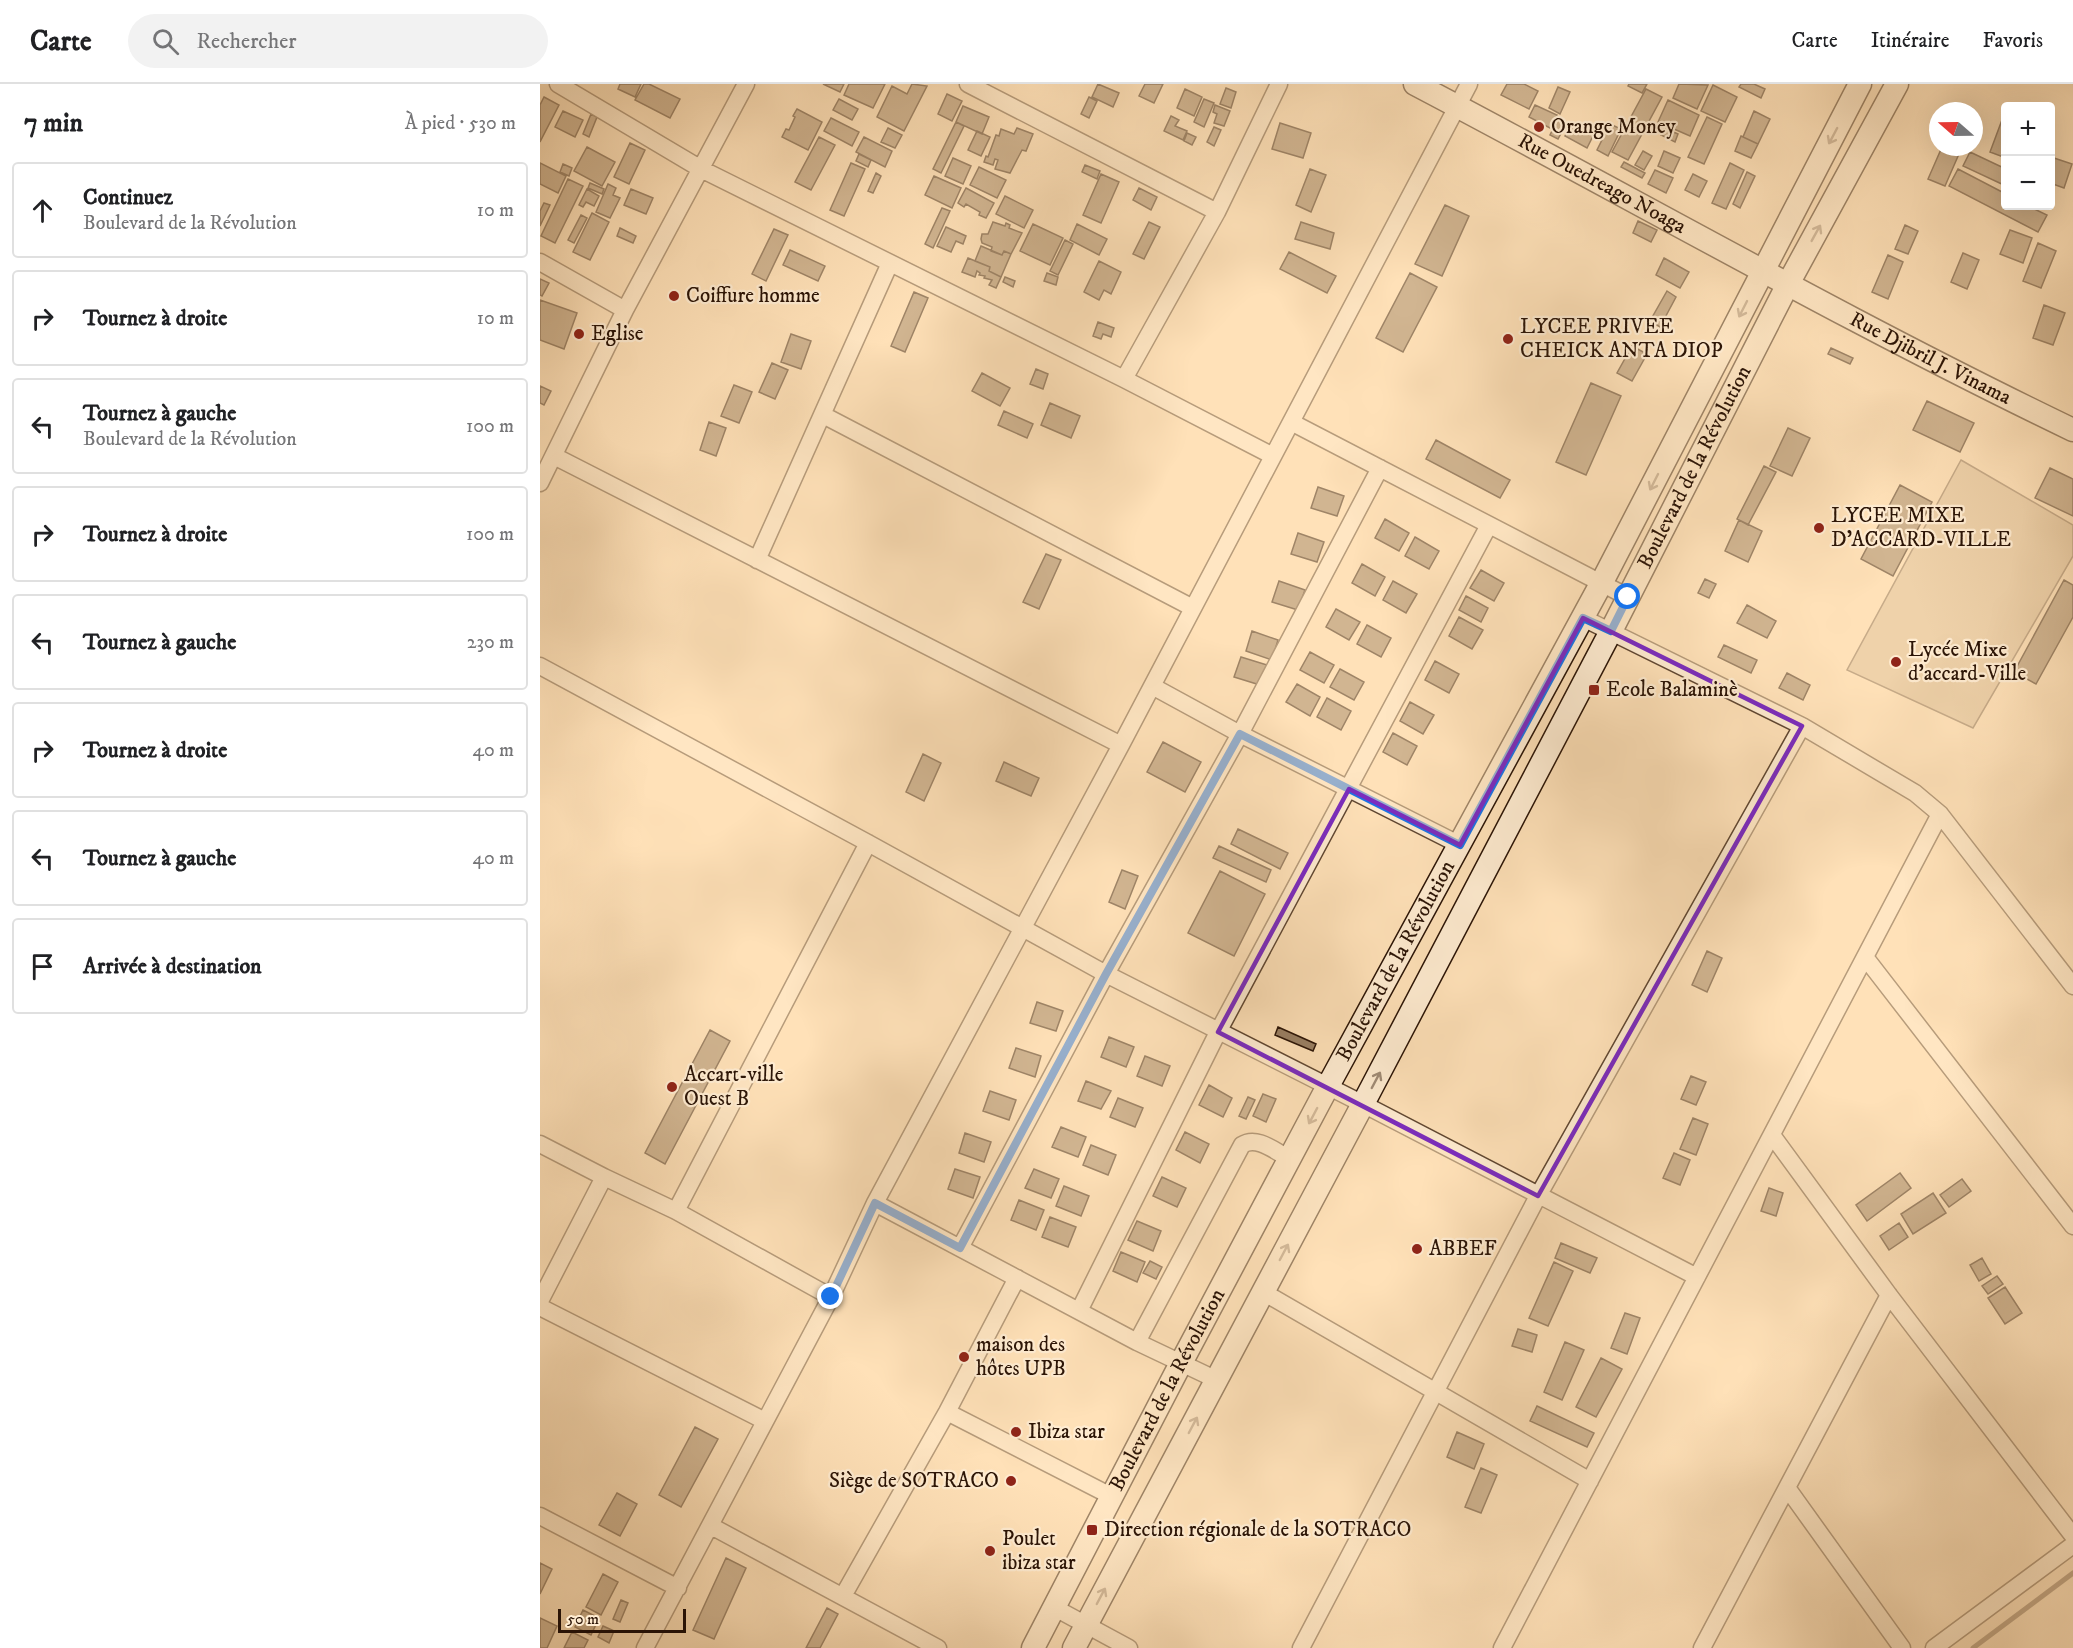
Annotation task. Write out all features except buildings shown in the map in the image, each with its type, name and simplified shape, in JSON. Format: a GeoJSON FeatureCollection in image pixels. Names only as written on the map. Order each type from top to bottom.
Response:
{"type":"FeatureCollection","features":[{"type":"Feature","properties":{"kind":"main road","name":"Rue Ouedreago Noaga"},"geometry":{"type":"LineString","coordinates":[[1415,84],[1788,284]]}},
{"type":"Feature","properties":{"kind":"main road","name":"Boulevard de la Révolution"},"geometry":{"type":"LineString","coordinates":[[1033,1648],[1328,1086],[1583,618],[1860,84]]}},
{"type":"Feature","properties":{"kind":"main road","name":"Boulevard de la Révolution"},"geometry":{"type":"LineString","coordinates":[[1074,1648],[1611,631],[1788,284],[1897,84]]}},
{"type":"Feature","properties":{"kind":"main road","name":"Rue Djibril J. Vinama"},"geometry":{"type":"LineString","coordinates":[[1788,284],[2003,397],[2073,430]]}},
{"type":"Feature","properties":{"kind":"street"},"geometry":{"type":"LineString","coordinates":[[558,84],[701,169],[1124,379],[1273,456]]}},
{"type":"Feature","properties":{"kind":"street"},"geometry":{"type":"LineString","coordinates":[[540,483],[625,310],[746,84]]}},
{"type":"Feature","properties":{"kind":"street"},"geometry":{"type":"LineString","coordinates":[[968,84],[1217,212]]}},
{"type":"Feature","properties":{"kind":"street"},"geometry":{"type":"LineString","coordinates":[[1124,379],[1217,212],[1279,84]]}},
{"type":"Feature","properties":{"kind":"street"},"geometry":{"type":"LineString","coordinates":[[645,1648],[831,1297],[875,1203],[1121,745],[1469,84]]}},
{"type":"Feature","properties":{"kind":"street"},"geometry":{"type":"LineString","coordinates":[[540,262],[625,310]]}},
{"type":"Feature","properties":{"kind":"street"},"geometry":{"type":"LineString","coordinates":[[757,560],[890,263]]}},
{"type":"Feature","properties":{"kind":"street"},"geometry":{"type":"LineString","coordinates":[[823,416],[1193,608]]}},
{"type":"Feature","properties":{"kind":"street"},"geometry":{"type":"LineString","coordinates":[[1291,422],[1628,597]]}},
{"type":"Feature","properties":{"kind":"street"},"geometry":{"type":"LineString","coordinates":[[554,456],[1121,745]]}},
{"type":"Feature","properties":{"kind":"street"},"geometry":{"type":"LineString","coordinates":[[960,1248],[1106,974],[1240,734],[1380,468]]}},
{"type":"Feature","properties":{"kind":"street"},"geometry":{"type":"LineString","coordinates":[[1079,1311],[1218,1032],[1489,525]]}},
{"type":"Feature","properties":{"kind":"street"},"geometry":{"type":"LineString","coordinates":[[1583,618],[1802,726],[1915,793],[1940,814],[2073,986]]}},
{"type":"Feature","properties":{"kind":"street"},"geometry":{"type":"LineString","coordinates":[[540,666],[1106,974],[1697,1277]]}},
{"type":"Feature","properties":{"kind":"street"},"geometry":{"type":"LineString","coordinates":[[1152,686],[1240,734],[1460,845]]}},
{"type":"Feature","properties":{"kind":"street"},"geometry":{"type":"LineString","coordinates":[[1301,1648],[1538,1196],[1802,726]]}},
{"type":"Feature","properties":{"kind":"street"},"geometry":{"type":"LineString","coordinates":[[1507,1646],[1590,1481],[1940,814]]}},
{"type":"Feature","properties":{"kind":"street"},"geometry":{"type":"LineString","coordinates":[[676,1211],[868,843]]}},
{"type":"Feature","properties":{"kind":"street"},"geometry":{"type":"LineString","coordinates":[[1865,957],[2073,1226]]}},
{"type":"Feature","properties":{"kind":"street"},"geometry":{"type":"LineString","coordinates":[[1772,1135],[1889,1295],[2073,1536]]}},
{"type":"Feature","properties":{"kind":"street"},"geometry":{"type":"LineString","coordinates":[[1137,1342],[1242,1145],[1248,1141],[1255,1141],[1290,1159]]}},
{"type":"Feature","properties":{"kind":"street"},"geometry":{"type":"LineString","coordinates":[[540,1144],[604,1178],[676,1211],[831,1297]]}},
{"type":"Feature","properties":{"kind":"street"},"geometry":{"type":"LineString","coordinates":[[540,1301],[604,1178]]}},
{"type":"Feature","properties":{"kind":"street"},"geometry":{"type":"LineString","coordinates":[[875,1203],[1137,1342],[1217,1380]]}},
{"type":"Feature","properties":{"kind":"street"},"geometry":{"type":"LineString","coordinates":[[843,1596],[948,1412],[1017,1278]]}},
{"type":"Feature","properties":{"kind":"street"},"geometry":{"type":"LineString","coordinates":[[1263,1292],[1590,1481]]}},
{"type":"Feature","properties":{"kind":"street"},"geometry":{"type":"LineString","coordinates":[[1702,1648],[1788,1490],[1889,1295]]}},
{"type":"Feature","properties":{"kind":"street"},"geometry":{"type":"LineString","coordinates":[[540,1307],[765,1421]]}},
{"type":"Feature","properties":{"kind":"street"},"geometry":{"type":"LineString","coordinates":[[948,1412],[1113,1497]]}},
{"type":"Feature","properties":{"kind":"street"},"geometry":{"type":"LineString","coordinates":[[1788,1490],[1902,1648]]}},
{"type":"Feature","properties":{"kind":"street"},"geometry":{"type":"LineString","coordinates":[[540,1516],[678,1588]]}},
{"type":"Feature","properties":{"kind":"street"},"geometry":{"type":"LineString","coordinates":[[711,1526],[938,1648]]}},
{"type":"Feature","properties":{"kind":"street"},"geometry":{"type":"LineString","coordinates":[[1934,1648],[2073,1545]]}},
{"type":"Feature","properties":{"kind":"street"},"geometry":{"type":"LineString","coordinates":[[1055,1608],[1129,1648]]}},
{"type":"Feature","properties":{"kind":"highlighted area"},"geometry":{"type":"Polygon","coordinates":[[[1583,618],[1802,726],[1538,1196],[1218,1032],[1349,789],[1460,845],[1583,618]]]}},
{"type":"Feature","properties":{"kind":"shaded area"},"geometry":{"type":"Polygon","coordinates":[[[1961,460],[2073,525],[2073,556],[1973,728],[1847,670],[1961,460]]]}},
{"type":"Feature","properties":{"kind":"waterway"},"geometry":{"type":"LineString","coordinates":[[1973,1648],[2073,1573]]}},
{"type":"Feature","properties":{"kind":"place","name":"Orange Money"},"geometry":{"type":"Point","coordinates":[1539,127]}},
{"type":"Feature","properties":{"kind":"place","name":"Coiffure homme"},"geometry":{"type":"Point","coordinates":[674,296]}},
{"type":"Feature","properties":{"kind":"place","name":"Eglise"},"geometry":{"type":"Point","coordinates":[579,334]}},
{"type":"Feature","properties":{"kind":"place","name":"LYCEE PRIVEE CHEICK ANTA DIOP"},"geometry":{"type":"Point","coordinates":[1508,339]}},
{"type":"Feature","properties":{"kind":"place","name":"LYCEE MIXE D'ACCARD-VILLE"},"geometry":{"type":"Point","coordinates":[1819,528]}},
{"type":"Feature","properties":{"kind":"place","name":"Lycée Mixe d'accard-Ville"},"geometry":{"type":"Point","coordinates":[1896,662]}},
{"type":"Feature","properties":{"kind":"place","name":"Ecole Balaminè"},"geometry":{"type":"Point","coordinates":[1594,690]}},
{"type":"Feature","properties":{"kind":"place","name":"Accart-ville Ouest B"},"geometry":{"type":"Point","coordinates":[672,1087]}},
{"type":"Feature","properties":{"kind":"place","name":"ABBEF"},"geometry":{"type":"Point","coordinates":[1417,1249]}},
{"type":"Feature","properties":{"kind":"place","name":"maison des hôtes UPB"},"geometry":{"type":"Point","coordinates":[964,1357]}},
{"type":"Feature","properties":{"kind":"place","name":"Ibiza star"},"geometry":{"type":"Point","coordinates":[1016,1432]}},
{"type":"Feature","properties":{"kind":"place","name":"Siège de SOTRACO"},"geometry":{"type":"Point","coordinates":[1011,1481]}},
{"type":"Feature","properties":{"kind":"place","name":"Direction régionale de la SOTRACO"},"geometry":{"type":"Point","coordinates":[1092,1530]}},
{"type":"Feature","properties":{"kind":"place","name":"Poulet ibiza star"},"geometry":{"type":"Point","coordinates":[990,1551]}},
{"type":"Feature","properties":{"kind":"route"},"geometry":{"type":"LineString","coordinates":[[831,1297],[875,1203],[960,1248],[1106,974],[1240,734],[1460,845],[1583,618],[1611,631],[1628,597]]}}]}
